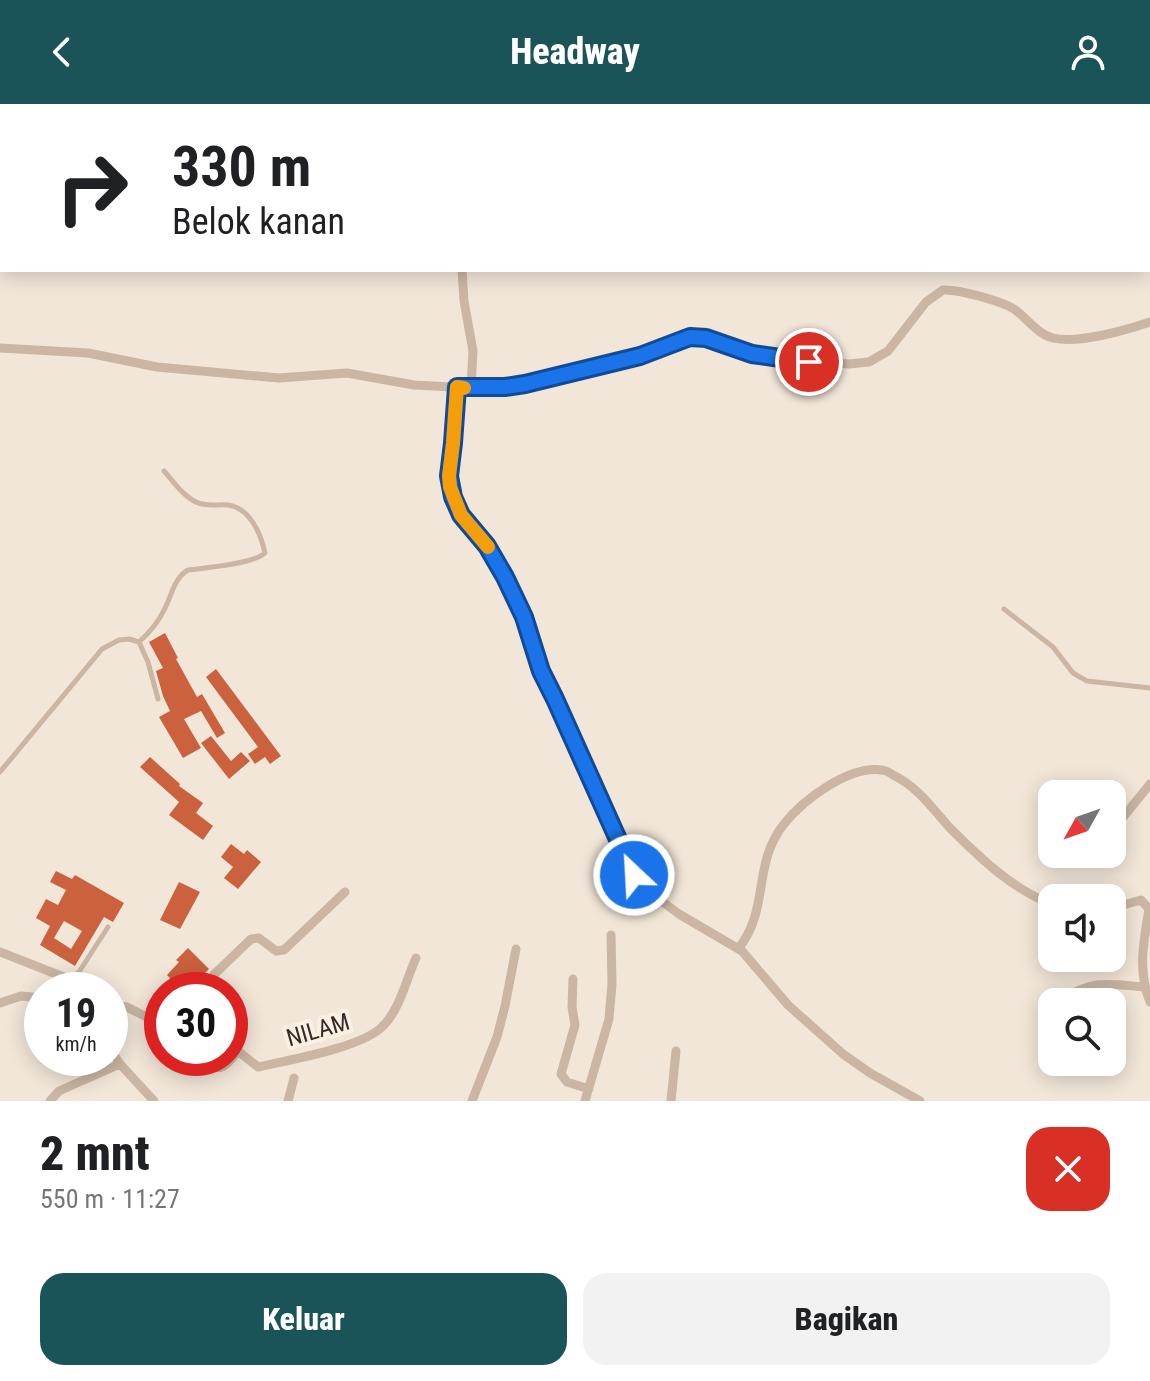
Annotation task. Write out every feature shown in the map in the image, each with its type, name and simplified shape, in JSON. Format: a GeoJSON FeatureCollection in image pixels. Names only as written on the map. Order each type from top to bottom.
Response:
{"type":"FeatureCollection","features":[{"type":"Feature","properties":{"kind":"street"},"geometry":{"type":"LineString","coordinates":[[462,272],[473,351],[471,388]]}},
{"type":"Feature","properties":{"kind":"street"},"geometry":{"type":"LineString","coordinates":[[0,348],[88,353],[157,367],[279,378],[347,373],[414,385],[471,388],[525,384],[640,356],[690,337],[706,338],[752,354],[781,359],[841,364],[869,362],[888,351],[917,312],[931,297],[943,290],[963,292],[1007,306],[1055,339],[1078,339],[1150,322]]}},
{"type":"Feature","properties":{"kind":"street"},"geometry":{"type":"LineString","coordinates":[[457,387],[449,476],[456,506],[487,546],[510,586],[524,617],[541,671],[634,875],[679,914],[739,948],[788,1005],[832,1045],[870,1073],[920,1101]]}},
{"type":"Feature","properties":{"kind":"street"},"geometry":{"type":"LineString","coordinates":[[739,948],[749,935],[757,914],[763,869],[773,839],[797,809],[829,785],[854,772],[883,770],[904,780],[997,870],[1021,889],[1038,897]]}},
{"type":"Feature","properties":{"kind":"street"},"geometry":{"type":"LineString","coordinates":[[1126,814],[1150,784]]}},
{"type":"Feature","properties":{"kind":"street"},"geometry":{"type":"LineString","coordinates":[[217,972],[251,939],[259,938],[276,951],[284,950],[345,892]]}},
{"type":"Feature","properties":{"kind":"street"},"geometry":{"type":"LineString","coordinates":[[1126,904],[1148,901],[1142,957],[1144,987],[1150,1002]]}},
{"type":"Feature","properties":{"kind":"street"},"geometry":{"type":"LineString","coordinates":[[585,1101],[609,1019],[611,935]]}},
{"type":"Feature","properties":{"kind":"street"},"geometry":{"type":"LineString","coordinates":[[472,1101],[497,1037],[516,949]]}},
{"type":"Feature","properties":{"kind":"street"},"geometry":{"type":"LineString","coordinates":[[0,952],[41,972]]}},
{"type":"Feature","properties":{"kind":"street","name":"NILAM"},"geometry":{"type":"LineString","coordinates":[[248,1059],[258,1067],[330,1050],[372,1035],[396,1008],[416,958]]}},
{"type":"Feature","properties":{"kind":"street"},"geometry":{"type":"LineString","coordinates":[[573,979],[575,1025],[561,1074],[567,1082],[589,1089]]}},
{"type":"Feature","properties":{"kind":"street"},"geometry":{"type":"LineString","coordinates":[[1082,988],[1103,984],[1144,987]]}},
{"type":"Feature","properties":{"kind":"street"},"geometry":{"type":"LineString","coordinates":[[0,1003],[24,996]]}},
{"type":"Feature","properties":{"kind":"street"},"geometry":{"type":"LineString","coordinates":[[671,1101],[676,1051]]}},
{"type":"Feature","properties":{"kind":"street"},"geometry":{"type":"LineString","coordinates":[[128,1073],[154,1101]]}},
{"type":"Feature","properties":{"kind":"street"},"geometry":{"type":"LineString","coordinates":[[50,1101],[59,1091],[93,1076]]}},
{"type":"Feature","properties":{"kind":"street"},"geometry":{"type":"LineString","coordinates":[[288,1101],[294,1078]]}},
{"type":"Feature","properties":{"kind":"lane"},"geometry":{"type":"LineString","coordinates":[[139,642],[164,612],[178,578],[188,570],[227,565],[261,557],[265,553],[254,524],[243,511],[234,506],[198,503],[164,471]]}},
{"type":"Feature","properties":{"kind":"lane"},"geometry":{"type":"LineString","coordinates":[[1004,609],[1053,647],[1073,673],[1087,681],[1150,688]]}},
{"type":"Feature","properties":{"kind":"lane"},"geometry":{"type":"LineString","coordinates":[[0,772],[102,649],[119,640],[139,642],[158,699]]}},
{"type":"Feature","properties":{"kind":"lane"},"geometry":{"type":"LineString","coordinates":[[79,972],[108,927]]}},
{"type":"Feature","properties":{"kind":"building"},"geometry":{"type":"Polygon","coordinates":[[[165,633],[197,697],[202,694],[225,733],[217,738],[201,711],[184,719],[201,748],[183,758],[159,717],[170,711],[156,671],[163,668],[149,642],[165,633]]]}},
{"type":"Feature","properties":{"kind":"building"},"geometry":{"type":"Polygon","coordinates":[[[216,669],[281,756],[270,764],[265,757],[255,764],[248,754],[258,747],[206,677],[216,669]]]}},
{"type":"Feature","properties":{"kind":"building"},"geometry":{"type":"Polygon","coordinates":[[[211,736],[231,761],[241,752],[250,761],[229,779],[201,743],[211,736]]]}},
{"type":"Feature","properties":{"kind":"building"},"geometry":{"type":"Polygon","coordinates":[[[150,757],[179,786],[203,803],[196,813],[213,826],[203,840],[169,815],[179,802],[140,767],[150,757]]]}},
{"type":"Feature","properties":{"kind":"building"},"geometry":{"type":"Polygon","coordinates":[[[231,844],[244,854],[247,850],[261,862],[238,889],[224,878],[233,867],[221,857],[231,844]]]}},
{"type":"Feature","properties":{"kind":"building"},"geometry":{"type":"Polygon","coordinates":[[[56,871],[72,879],[75,875],[124,903],[113,922],[104,917],[75,966],[40,945],[50,926],[36,918],[46,899],[58,905],[66,890],[50,882],[56,871]],[[64,921],[54,938],[71,949],[82,931],[64,921]]]}},
{"type":"Feature","properties":{"kind":"building"},"geometry":{"type":"Polygon","coordinates":[[[179,882],[200,892],[180,929],[160,920],[179,882]]]}},
{"type":"Feature","properties":{"kind":"building"},"geometry":{"type":"Polygon","coordinates":[[[188,948],[209,969],[206,972],[170,972],[179,962],[176,960],[188,948]]]}},
{"type":"Feature","properties":{"kind":"slow traffic"},"geometry":{"type":"LineString","coordinates":[[464,388],[457,387],[450,487],[461,515],[488,547]]}},
{"type":"Feature","properties":{"kind":"route"},"geometry":{"type":"LineString","coordinates":[[634,875],[541,671],[515,596],[496,559],[456,506],[449,476],[457,387],[525,384],[612,364],[690,337],[706,338],[752,354],[809,362]]}}]}
